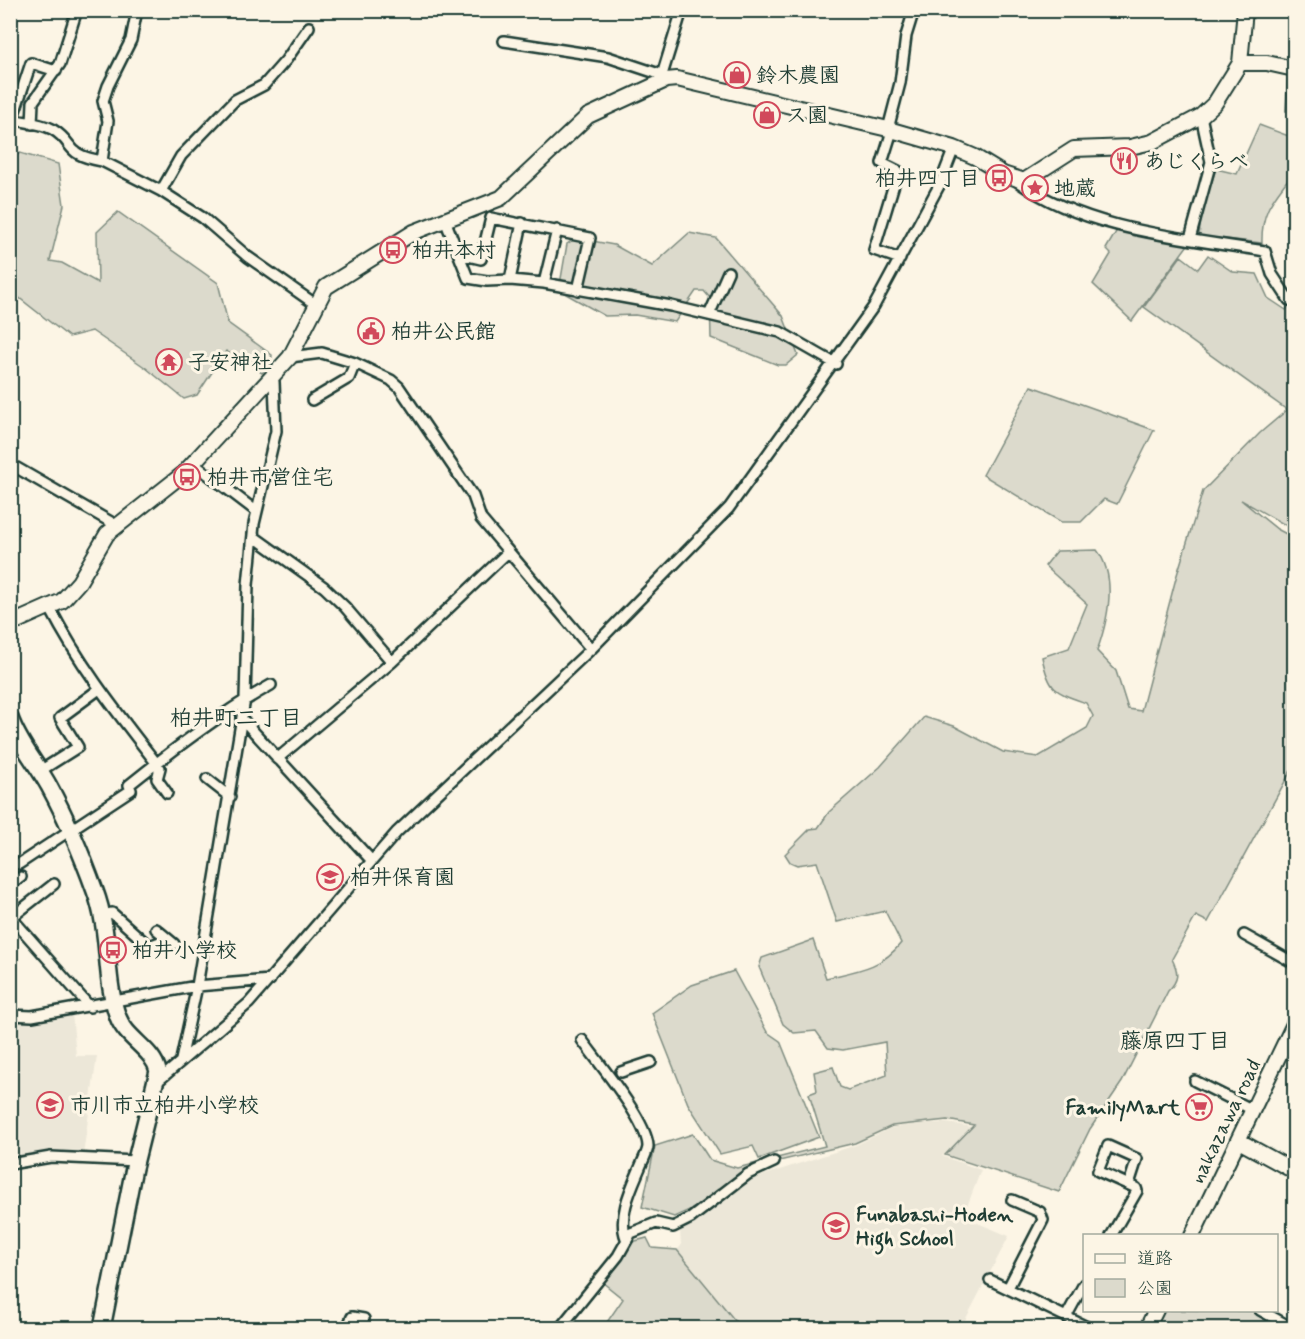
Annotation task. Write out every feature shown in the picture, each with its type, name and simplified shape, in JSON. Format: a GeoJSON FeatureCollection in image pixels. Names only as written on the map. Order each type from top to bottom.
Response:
{"type":"FeatureCollection","features":[{"type":"Feature","properties":{"kind":"main road"},"geometry":{"type":"LineString","coordinates":[[12,726],[40,771],[70,829],[103,915],[114,1003],[124,1029],[154,1060],[158,1071],[136,1161],[102,1329]]}},
{"type":"Feature","properties":{"kind":"street"},"geometry":{"type":"LineString","coordinates":[[32,124],[33,102],[56,72],[69,40],[77,10]]}},
{"type":"Feature","properties":{"kind":"street"},"geometry":{"type":"LineString","coordinates":[[102,161],[108,121],[103,101],[131,40],[137,10]]}},
{"type":"Feature","properties":{"kind":"street"},"geometry":{"type":"LineString","coordinates":[[10,624],[62,601],[79,582],[107,534],[169,486],[193,463],[271,375],[290,357],[300,341],[315,304],[333,282],[414,232],[501,198],[588,116],[664,77],[682,10]]}},
{"type":"Feature","properties":{"kind":"street"},"geometry":{"type":"LineString","coordinates":[[900,259],[874,250],[898,171],[882,164],[900,83],[906,36],[914,10]]}},
{"type":"Feature","properties":{"kind":"street"},"geometry":{"type":"LineString","coordinates":[[1016,180],[1031,179],[1074,149],[1130,147],[1152,142],[1201,116],[1215,103],[1240,63],[1245,10]]}},
{"type":"Feature","properties":{"kind":"street"},"geometry":{"type":"LineString","coordinates":[[161,191],[181,156],[235,100],[264,85],[286,60],[309,27]]}},
{"type":"Feature","properties":{"kind":"street"},"geometry":{"type":"LineString","coordinates":[[504,41],[608,57],[664,77],[890,130],[954,148],[1056,202],[1121,228],[1265,251],[1272,274],[1289,300]]}},
{"type":"Feature","properties":{"kind":"street"},"geometry":{"type":"LineString","coordinates":[[56,72],[31,63],[11,120],[54,130],[81,158],[102,161],[161,191],[203,218],[248,257],[315,304]]}},
{"type":"Feature","properties":{"kind":"street"},"geometry":{"type":"LineString","coordinates":[[1240,63],[1267,63],[1294,69]]}},
{"type":"Feature","properties":{"kind":"street"},"geometry":{"type":"LineString","coordinates":[[1190,239],[1211,162],[1201,116]]}},
{"type":"Feature","properties":{"kind":"street"},"geometry":{"type":"LineString","coordinates":[[157,1082],[231,1020],[270,980],[397,832],[591,649],[729,508],[836,364],[874,306],[940,184],[954,148]]}},
{"type":"Feature","properties":{"kind":"street"},"geometry":{"type":"LineString","coordinates":[[460,254],[481,259],[491,218],[590,238],[579,290]]}},
{"type":"Feature","properties":{"kind":"street"},"geometry":{"type":"LineString","coordinates":[[445,220],[468,278],[544,283],[636,297],[780,332],[836,364]]}},
{"type":"Feature","properties":{"kind":"street"},"geometry":{"type":"LineString","coordinates":[[510,280],[522,223]]}},
{"type":"Feature","properties":{"kind":"street"},"geometry":{"type":"LineString","coordinates":[[544,283],[557,230]]}},
{"type":"Feature","properties":{"kind":"street"},"geometry":{"type":"LineString","coordinates":[[709,315],[728,272]]}},
{"type":"Feature","properties":{"kind":"street"},"geometry":{"type":"LineString","coordinates":[[290,357],[321,353],[380,373],[399,387],[473,496],[481,519],[507,553],[591,649]]}},
{"type":"Feature","properties":{"kind":"street"},"geometry":{"type":"LineString","coordinates":[[312,400],[349,378],[355,363]]}},
{"type":"Feature","properties":{"kind":"street"},"geometry":{"type":"LineString","coordinates":[[182,1060],[230,797],[245,699],[248,585],[253,536],[256,511],[276,431],[274,382],[271,375]]}},
{"type":"Feature","properties":{"kind":"street"},"geometry":{"type":"LineString","coordinates":[[193,463],[256,511]]}},
{"type":"Feature","properties":{"kind":"street"},"geometry":{"type":"LineString","coordinates":[[10,464],[116,525]]}},
{"type":"Feature","properties":{"kind":"street"},"geometry":{"type":"LineString","coordinates":[[253,536],[324,587],[392,662]]}},
{"type":"Feature","properties":{"kind":"street"},"geometry":{"type":"LineString","coordinates":[[277,759],[392,662],[507,553]]}},
{"type":"Feature","properties":{"kind":"street"},"geometry":{"type":"LineString","coordinates":[[50,608],[69,645],[98,690],[160,768],[157,779],[167,793]]}},
{"type":"Feature","properties":{"kind":"street"},"geometry":{"type":"LineString","coordinates":[[19,864],[131,790],[129,784],[156,763],[245,699],[271,685]]}},
{"type":"Feature","properties":{"kind":"street"},"geometry":{"type":"LineString","coordinates":[[40,771],[78,747],[60,718],[98,690]]}},
{"type":"Feature","properties":{"kind":"street"},"geometry":{"type":"LineString","coordinates":[[242,719],[372,861]]}},
{"type":"Feature","properties":{"kind":"street"},"geometry":{"type":"LineString","coordinates":[[207,779],[230,797]]}},
{"type":"Feature","properties":{"kind":"street"},"geometry":{"type":"LineString","coordinates":[[10,885],[21,877]]}},
{"type":"Feature","properties":{"kind":"street"},"geometry":{"type":"LineString","coordinates":[[54,884],[11,916],[90,1007]]}},
{"type":"Feature","properties":{"kind":"street"},"geometry":{"type":"LineString","coordinates":[[103,915],[112,913],[149,946],[171,942],[156,929]]}},
{"type":"Feature","properties":{"kind":"street"},"geometry":{"type":"LineString","coordinates":[[1244,935],[1294,963]]}},
{"type":"Feature","properties":{"kind":"street"},"geometry":{"type":"LineString","coordinates":[[10,1015],[32,1016],[114,1003],[197,986],[270,980]]}},
{"type":"Feature","properties":{"kind":"street","name":"nakazawa road"},"geometry":{"type":"LineString","coordinates":[[1193,1234],[1253,1110],[1290,1045],[1294,1024]]}},
{"type":"Feature","properties":{"kind":"street"},"geometry":{"type":"LineString","coordinates":[[582,1040],[621,1094],[646,1136],[648,1148],[630,1191],[622,1227],[626,1238]]}},
{"type":"Feature","properties":{"kind":"street"},"geometry":{"type":"LineString","coordinates":[[621,1072],[651,1062]]}},
{"type":"Feature","properties":{"kind":"street"},"geometry":{"type":"LineString","coordinates":[[1195,1081],[1253,1110]]}},
{"type":"Feature","properties":{"kind":"street"},"geometry":{"type":"LineString","coordinates":[[1239,1141],[1294,1171]]}},
{"type":"Feature","properties":{"kind":"street"},"geometry":{"type":"LineString","coordinates":[[1112,1234],[1137,1191],[1128,1184],[1098,1171],[1108,1146],[1137,1159],[1128,1184]]}},
{"type":"Feature","properties":{"kind":"street"},"geometry":{"type":"LineString","coordinates":[[10,1164],[51,1157],[136,1161]]}},
{"type":"Feature","properties":{"kind":"street"},"geometry":{"type":"LineString","coordinates":[[560,1329],[618,1256],[626,1238],[631,1233],[656,1223],[668,1228],[691,1218],[748,1174],[774,1162]]}},
{"type":"Feature","properties":{"kind":"street"},"geometry":{"type":"LineString","coordinates":[[1008,1288],[1043,1220],[1040,1212],[1012,1200]]}},
{"type":"Feature","properties":{"kind":"street"},"geometry":{"type":"LineString","coordinates":[[990,1280],[1089,1329]]}},
{"type":"Feature","properties":{"kind":"street"},"geometry":{"type":"LineString","coordinates":[[1066,1317],[1083,1286]]}},
{"type":"Feature","properties":{"kind":"street"},"geometry":{"type":"LineString","coordinates":[[1147,1329],[1156,1312]]}},
{"type":"Feature","properties":{"kind":"street"},"geometry":{"type":"LineString","coordinates":[[1262,1312],[1292,1329]]}},
{"type":"Feature","properties":{"kind":"street"},"geometry":{"type":"LineString","coordinates":[[347,1329],[352,1317],[364,1320]]}},
{"type":"Feature","properties":{"kind":"street"},"geometry":{"type":"LineString","coordinates":[[567,1320],[575,1329]]}},
{"type":"Feature","properties":{"kind":"shaded area","name":"市川市立柏井小学校"},"geometry":{"type":"Polygon","coordinates":[[[72,1013],[76,1056],[97,1056],[83,1155],[11,1161],[11,1019],[72,1013]]]}},
{"type":"Feature","properties":{"kind":"shaded area","name":"Funabashi-Hoden High School"},"geometry":{"type":"Polygon","coordinates":[[[918,1123],[946,1123],[974,1127],[942,1156],[981,1170],[963,1217],[1009,1236],[961,1328],[921,1328],[892,1323],[884,1328],[741,1328],[677,1250],[681,1246],[680,1229],[696,1222],[707,1210],[752,1179],[856,1145],[891,1128],[918,1123]]]}},
{"type":"Feature","properties":{"kind":"green space"},"geometry":{"type":"Polygon","coordinates":[[[1259,125],[1294,138],[1294,171],[1270,204],[1264,221],[1262,243],[1199,236],[1202,211],[1216,169],[1237,174],[1259,125]]]}},
{"type":"Feature","properties":{"kind":"green space"},"geometry":{"type":"Polygon","coordinates":[[[20,153],[58,164],[64,205],[50,261],[62,263],[98,283],[97,232],[118,212],[218,283],[228,323],[272,355],[271,364],[262,373],[226,351],[197,395],[184,399],[146,368],[92,331],[69,337],[18,297],[11,302],[11,160],[20,153]]]}},
{"type":"Feature","properties":{"kind":"green space"},"geometry":{"type":"Polygon","coordinates":[[[1117,230],[1190,242],[1132,321],[1093,284],[1111,254],[1106,249],[1117,230]]]}},
{"type":"Feature","properties":{"kind":"green space"},"geometry":{"type":"Polygon","coordinates":[[[689,233],[716,238],[783,316],[798,355],[786,365],[778,365],[711,338],[710,298],[704,291],[696,291],[675,322],[635,315],[605,316],[559,290],[567,244],[576,238],[614,245],[652,266],[689,233]]]}},
{"type":"Feature","properties":{"kind":"green space"},"geometry":{"type":"Polygon","coordinates":[[[1208,255],[1233,272],[1257,274],[1268,298],[1286,310],[1289,304],[1294,311],[1294,530],[1241,500],[1277,529],[1294,538],[1294,641],[1288,658],[1294,661],[1294,765],[1208,922],[1196,916],[1172,959],[1177,972],[1176,980],[1168,991],[1122,1082],[1090,1129],[1059,1192],[945,1155],[974,1125],[947,1120],[892,1126],[855,1143],[754,1167],[696,1207],[674,1217],[642,1207],[655,1146],[693,1134],[710,1160],[737,1168],[825,1146],[809,1094],[817,1091],[814,1072],[833,1067],[840,1087],[848,1090],[887,1075],[885,1042],[843,1050],[828,1048],[816,1031],[794,1033],[783,1024],[759,967],[762,958],[813,940],[826,978],[876,964],[901,943],[885,911],[837,922],[817,862],[797,865],[790,862],[785,854],[810,829],[818,828],[829,812],[880,767],[924,717],[954,726],[1003,752],[1038,757],[1087,728],[1093,716],[1086,703],[1055,689],[1047,677],[1042,657],[1069,648],[1087,604],[1045,566],[1057,551],[1097,550],[1103,561],[1107,573],[1109,599],[1105,626],[1097,651],[1116,671],[1128,709],[1141,711],[1176,578],[1203,491],[1260,433],[1287,410],[1144,307],[1181,256],[1198,269],[1208,255]]]}},
{"type":"Feature","properties":{"kind":"green space"},"geometry":{"type":"Polygon","coordinates":[[[1031,386],[1154,430],[1117,504],[1104,499],[1081,522],[1061,522],[983,475],[1031,386]]]}},
{"type":"Feature","properties":{"kind":"green space"},"geometry":{"type":"Polygon","coordinates":[[[734,971],[767,1032],[780,1041],[819,1137],[759,1159],[753,1146],[720,1154],[688,1104],[652,1013],[692,985],[734,971]]]}},
{"type":"Feature","properties":{"kind":"green space"},"geometry":{"type":"Polygon","coordinates":[[[647,1238],[652,1248],[677,1250],[741,1328],[603,1328],[623,1299],[602,1282],[619,1264],[628,1243],[647,1238]]]}},
{"type":"Feature","properties":{"kind":"green space"},"geometry":{"type":"Polygon","coordinates":[[[1164,1312],[1255,1312],[1285,1328],[1156,1328],[1164,1312]]]}},
{"type":"Feature","properties":{"kind":"waterway"},"geometry":{"type":"LineString","coordinates":[[1286,111],[1288,74]]}},
{"type":"Feature","properties":{"kind":"place","name":"鈴木農園"},"geometry":{"type":"Point","coordinates":[737,75]}},
{"type":"Feature","properties":{"kind":"place","name":"ス園"},"geometry":{"type":"Point","coordinates":[767,115]}},
{"type":"Feature","properties":{"kind":"place","name":"あじくらべ"},"geometry":{"type":"Point","coordinates":[1124,161]}},
{"type":"Feature","properties":{"kind":"place","name":"柏井四丁目"},"geometry":{"type":"Point","coordinates":[999,178]}},
{"type":"Feature","properties":{"kind":"place","name":"地蔵"},"geometry":{"type":"Point","coordinates":[1035,188]}},
{"type":"Feature","properties":{"kind":"place","name":"柏井本村"},"geometry":{"type":"Point","coordinates":[393,250]}},
{"type":"Feature","properties":{"kind":"place","name":"柏井公民館"},"geometry":{"type":"Point","coordinates":[371,331]}},
{"type":"Feature","properties":{"kind":"place","name":"子安神社"},"geometry":{"type":"Point","coordinates":[169,362]}},
{"type":"Feature","properties":{"kind":"place","name":"柏井市営住宅"},"geometry":{"type":"Point","coordinates":[187,477]}},
{"type":"Feature","properties":{"kind":"place","name":"柏井保育園"},"geometry":{"type":"Point","coordinates":[330,877]}},
{"type":"Feature","properties":{"kind":"place","name":"柏井小学校"},"geometry":{"type":"Point","coordinates":[113,950]}},
{"type":"Feature","properties":{"kind":"place","name":"市川市立柏井小学校"},"geometry":{"type":"Point","coordinates":[50,1105]}},
{"type":"Feature","properties":{"kind":"place","name":"FamilyMart"},"geometry":{"type":"Point","coordinates":[1199,1107]}},
{"type":"Feature","properties":{"kind":"place","name":"Funabashi-Hoden High School"},"geometry":{"type":"Point","coordinates":[836,1226]}},
{"type":"Feature","properties":{"kind":"district","name":"柏井町二丁目"},"geometry":{"type":"Point","coordinates":[236,717]}},
{"type":"Feature","properties":{"kind":"district","name":"藤原四丁目"},"geometry":{"type":"Point","coordinates":[1175,1040]}}]}
